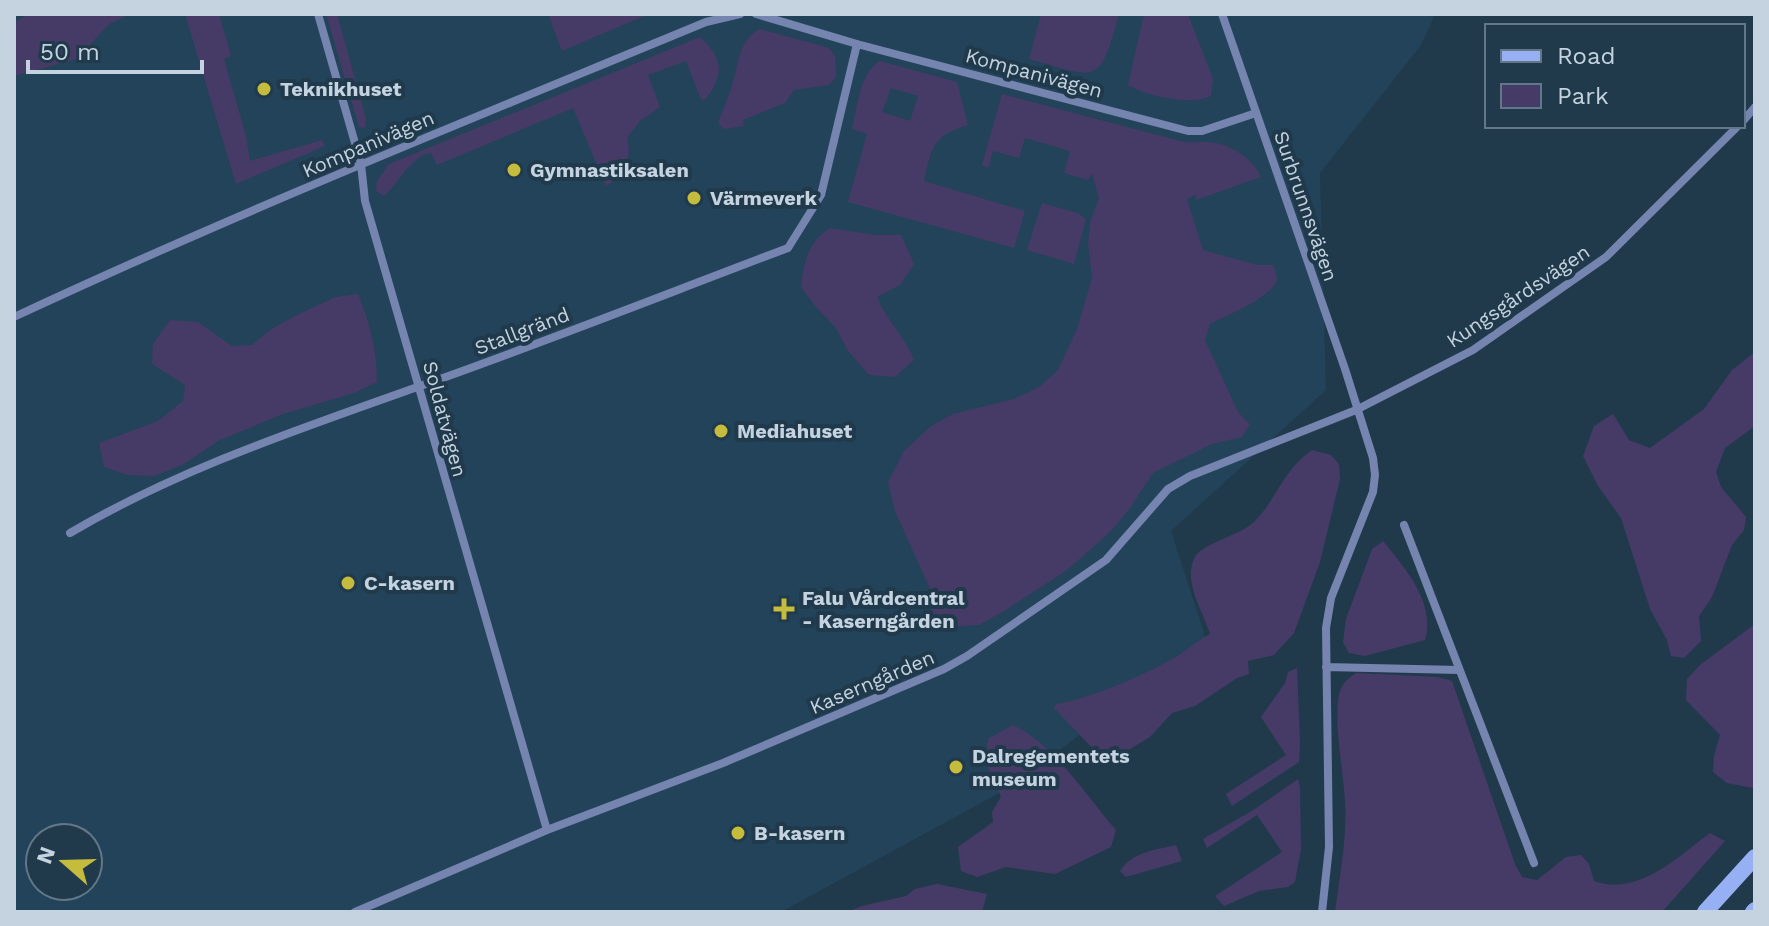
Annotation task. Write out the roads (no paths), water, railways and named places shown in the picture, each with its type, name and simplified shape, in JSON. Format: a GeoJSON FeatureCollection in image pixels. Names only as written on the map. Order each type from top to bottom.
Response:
{"type":"FeatureCollection","features":[{"type":"Feature","properties":{"kind":"main road"},"geometry":{"type":"LineString","coordinates":[[1705,912],[1755,857]]}},
{"type":"Feature","properties":{"kind":"street","name":"Soldatvägen"},"geometry":{"type":"LineString","coordinates":[[318,14],[361,164],[365,201],[547,830]]}},
{"type":"Feature","properties":{"kind":"street","name":"Kompanivägen"},"geometry":{"type":"LineString","coordinates":[[14,317],[158,250],[361,164],[706,22],[740,14]]}},
{"type":"Feature","properties":{"kind":"street","name":"Kompanivägen"},"geometry":{"type":"LineString","coordinates":[[756,14],[857,44],[1188,131],[1202,131],[1256,113]]}},
{"type":"Feature","properties":{"kind":"street","name":"Surbrunnsvägen"},"geometry":{"type":"LineString","coordinates":[[1222,14],[1345,369],[1356,410]]}},
{"type":"Feature","properties":{"kind":"street","name":"Stallgränd"},"geometry":{"type":"LineString","coordinates":[[70,533],[118,504],[285,434],[788,248],[821,195],[857,44]]}},
{"type":"Feature","properties":{"kind":"street","name":"Kungsgårdsvägen"},"geometry":{"type":"LineString","coordinates":[[1356,410],[1473,350],[1606,257],[1736,128]]}},
{"type":"Feature","properties":{"kind":"street"},"geometry":{"type":"LineString","coordinates":[[1322,912],[1329,847],[1326,628],[1331,598],[1373,492],[1373,458],[1356,410]]}},
{"type":"Feature","properties":{"kind":"street","name":"Kaserngården"},"geometry":{"type":"LineString","coordinates":[[355,912],[547,830],[723,763],[944,669],[1074,585],[1106,560],[1168,489],[1190,476],[1356,410]]}},
{"type":"Feature","properties":{"kind":"street"},"geometry":{"type":"LineString","coordinates":[[1404,525],[1534,863]]}},
{"type":"Feature","properties":{"kind":"street"},"geometry":{"type":"LineString","coordinates":[[1326,667],[1459,670]]}},
{"type":"Feature","properties":{"kind":"place","name":"Teknikhuset"},"geometry":{"type":"Point","coordinates":[264,89]}},
{"type":"Feature","properties":{"kind":"place","name":"Gymnastiksalen"},"geometry":{"type":"Point","coordinates":[514,170]}},
{"type":"Feature","properties":{"kind":"place","name":"Värmeverk"},"geometry":{"type":"Point","coordinates":[694,198]}},
{"type":"Feature","properties":{"kind":"place","name":"Mediahuset"},"geometry":{"type":"Point","coordinates":[721,431]}},
{"type":"Feature","properties":{"kind":"place","name":"C-kasern"},"geometry":{"type":"Point","coordinates":[348,583]}},
{"type":"Feature","properties":{"kind":"place","name":"Falu Vårdcentral - Kaserngården"},"geometry":{"type":"Point","coordinates":[784,609]}},
{"type":"Feature","properties":{"kind":"place","name":"Dalregementets museum"},"geometry":{"type":"Point","coordinates":[956,767]}},
{"type":"Feature","properties":{"kind":"place","name":"B-kasern"},"geometry":{"type":"Point","coordinates":[738,833]}}]}
